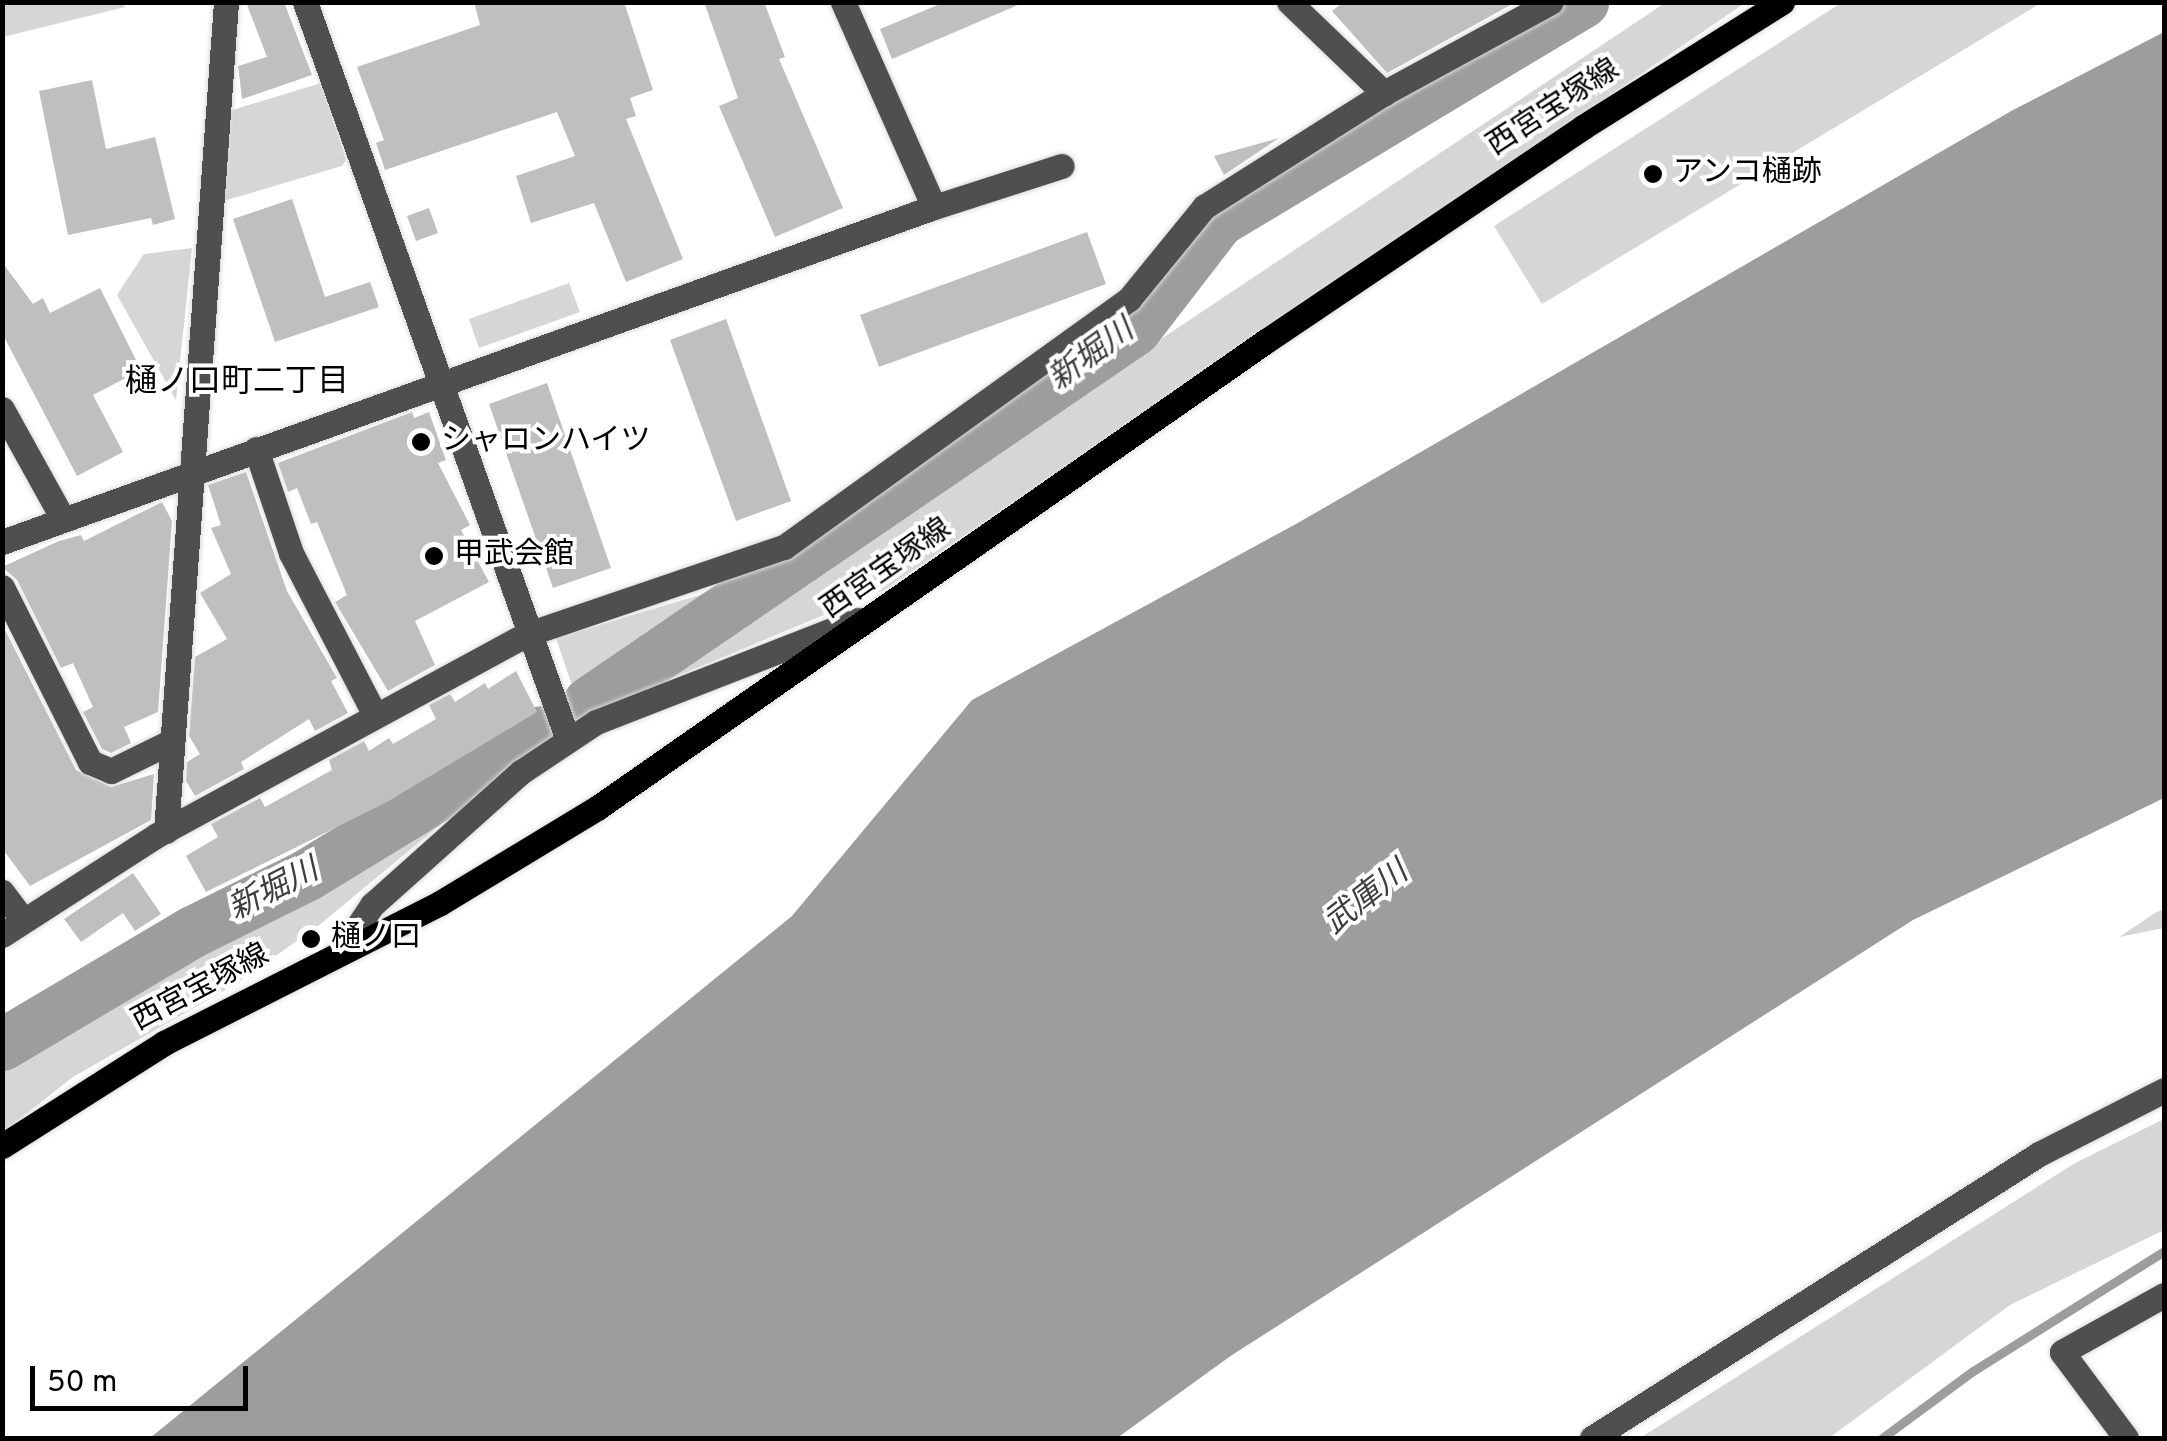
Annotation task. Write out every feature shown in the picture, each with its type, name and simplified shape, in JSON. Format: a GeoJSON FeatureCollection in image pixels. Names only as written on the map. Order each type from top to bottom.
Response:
{"type":"FeatureCollection","features":[{"type":"Feature","properties":{"kind":"main road","name":"西宮宝塚線"},"geometry":{"type":"LineString","coordinates":[[2,1146],[164,1043],[440,903],[597,808],[895,605],[1282,330],[1584,127],[1782,2]]}},
{"type":"Feature","properties":{"kind":"street"},"geometry":{"type":"LineString","coordinates":[[166,830],[226,2]]}},
{"type":"Feature","properties":{"kind":"street"},"geometry":{"type":"LineString","coordinates":[[306,2],[525,634],[568,740]]}},
{"type":"Feature","properties":{"kind":"street"},"geometry":{"type":"LineString","coordinates":[[1289,2],[1384,93]]}},
{"type":"Feature","properties":{"kind":"street"},"geometry":{"type":"LineString","coordinates":[[2,892],[12,928],[166,830],[525,634],[784,547],[1129,299],[1204,207],[1384,93],[1551,2]]}},
{"type":"Feature","properties":{"kind":"street"},"geometry":{"type":"LineString","coordinates":[[854,6],[934,206]]}},
{"type":"Feature","properties":{"kind":"street"},"geometry":{"type":"LineString","coordinates":[[2,542],[934,206],[1062,166]]}},
{"type":"Feature","properties":{"kind":"street"},"geometry":{"type":"LineString","coordinates":[[2,409],[63,520]]}},
{"type":"Feature","properties":{"kind":"street"},"geometry":{"type":"LineString","coordinates":[[256,448],[291,553],[374,714]]}},
{"type":"Feature","properties":{"kind":"street"},"geometry":{"type":"LineString","coordinates":[[2,587],[90,762],[111,771],[172,741]]}},
{"type":"Feature","properties":{"kind":"street"},"geometry":{"type":"LineString","coordinates":[[340,953],[372,905],[521,772],[596,722],[895,605]]}},
{"type":"Feature","properties":{"kind":"street"},"geometry":{"type":"LineString","coordinates":[[1592,1438],[2007,1174],[2164,1090]]}},
{"type":"Feature","properties":{"kind":"street"},"geometry":{"type":"LineString","coordinates":[[2126,1438],[2062,1352],[2164,1295]]}},
{"type":"Feature","properties":{"kind":"shaded area"},"geometry":{"type":"Polygon","coordinates":[[[123,2],[125,7],[3,37],[3,3],[123,2]]]}},
{"type":"Feature","properties":{"kind":"shaded area"},"geometry":{"type":"Polygon","coordinates":[[[1665,3],[1745,3],[884,590],[656,685],[650,674],[702,639],[696,626],[576,697],[556,638],[840,553],[1665,3]]]}},
{"type":"Feature","properties":{"kind":"shaded area"},"geometry":{"type":"Polygon","coordinates":[[[1841,3],[2041,3],[1542,304],[1494,226],[1841,3]]]}},
{"type":"Feature","properties":{"kind":"shaded area"},"geometry":{"type":"Polygon","coordinates":[[[321,83],[346,160],[342,166],[220,202],[226,112],[321,83]]]}},
{"type":"Feature","properties":{"kind":"shaded area"},"geometry":{"type":"Polygon","coordinates":[[[192,248],[176,400],[117,295],[144,254],[192,248]]]}},
{"type":"Feature","properties":{"kind":"shaded area"},"geometry":{"type":"Polygon","coordinates":[[[569,283],[580,312],[479,348],[469,319],[569,283]]]}},
{"type":"Feature","properties":{"kind":"shaded area"},"geometry":{"type":"Polygon","coordinates":[[[447,798],[457,811],[318,926],[234,985],[73,1077],[3,1132],[3,1062],[447,798]]]}},
{"type":"Feature","properties":{"kind":"shaded area"},"geometry":{"type":"Polygon","coordinates":[[[2164,909],[2164,928],[2119,937],[2155,913],[2164,909]]]}},
{"type":"Feature","properties":{"kind":"shaded area"},"geometry":{"type":"Polygon","coordinates":[[[2164,1119],[2164,1230],[2010,1305],[1829,1438],[1640,1438],[2075,1163],[2164,1119]]]}},
{"type":"Feature","properties":{"kind":"water","name":"武庫川"},"geometry":{"type":"Polygon","coordinates":[[[2164,32],[2164,798],[1913,920],[1232,1355],[1117,1438],[150,1438],[792,916],[972,700],[1296,524],[2013,110],[2164,32]]]}},
{"type":"Feature","properties":{"kind":"building"},"geometry":{"type":"Polygon","coordinates":[[[246,2],[284,2],[312,75],[242,99],[238,66],[267,57],[246,2]]]}},
{"type":"Feature","properties":{"kind":"building"},"geometry":{"type":"Polygon","coordinates":[[[474,2],[624,2],[653,90],[630,98],[636,116],[626,119],[683,259],[626,282],[594,203],[531,223],[516,176],[575,156],[557,112],[385,170],[376,143],[384,140],[357,67],[480,25],[474,2]]]}},
{"type":"Feature","properties":{"kind":"building"},"geometry":{"type":"Polygon","coordinates":[[[704,2],[764,2],[785,57],[779,59],[843,208],[775,237],[719,106],[738,98],[704,2]]]}},
{"type":"Feature","properties":{"kind":"building"},"geometry":{"type":"Polygon","coordinates":[[[945,2],[1018,5],[892,59],[880,29],[945,2]]]}},
{"type":"Feature","properties":{"kind":"building"},"geometry":{"type":"Polygon","coordinates":[[[1344,2],[1516,2],[1387,73],[1332,11],[1344,2]]]}},
{"type":"Feature","properties":{"kind":"building"},"geometry":{"type":"Polygon","coordinates":[[[92,80],[106,149],[155,137],[175,219],[153,225],[151,218],[68,235],[39,91],[92,80]]]}},
{"type":"Feature","properties":{"kind":"building"},"geometry":{"type":"Polygon","coordinates":[[[1279,138],[1224,175],[1214,156],[1279,138]]]}},
{"type":"Feature","properties":{"kind":"building"},"geometry":{"type":"Polygon","coordinates":[[[292,199],[325,297],[370,282],[379,307],[275,342],[233,219],[292,199]]]}},
{"type":"Feature","properties":{"kind":"building"},"geometry":{"type":"Polygon","coordinates":[[[429,208],[438,233],[416,241],[407,216],[429,208]]]}},
{"type":"Feature","properties":{"kind":"building"},"geometry":{"type":"Polygon","coordinates":[[[1087,232],[1106,284],[879,367],[860,315],[1087,232]]]}},
{"type":"Feature","properties":{"kind":"building"},"geometry":{"type":"Polygon","coordinates":[[[2,262],[33,304],[43,298],[50,313],[100,288],[141,370],[93,395],[123,452],[77,476],[2,333],[2,262]]]}},
{"type":"Feature","properties":{"kind":"building"},"geometry":{"type":"Polygon","coordinates":[[[726,319],[791,501],[736,521],[670,340],[726,319]]]}},
{"type":"Feature","properties":{"kind":"building"},"geometry":{"type":"Polygon","coordinates":[[[547,383],[611,568],[553,588],[489,404],[547,383]]]}},
{"type":"Feature","properties":{"kind":"building"},"geometry":{"type":"Polygon","coordinates":[[[412,412],[414,418],[429,412],[446,460],[438,463],[470,525],[461,530],[489,582],[415,621],[435,665],[388,691],[335,602],[347,595],[317,522],[311,524],[297,488],[288,492],[278,463],[412,412]]]}},
{"type":"Feature","properties":{"kind":"building"},"geometry":{"type":"Polygon","coordinates":[[[246,472],[287,591],[337,678],[331,681],[348,713],[315,731],[309,719],[241,762],[244,769],[195,796],[186,781],[187,762],[200,754],[189,736],[195,657],[227,639],[200,593],[231,574],[211,528],[221,525],[208,485],[246,472]]]}},
{"type":"Feature","properties":{"kind":"building"},"geometry":{"type":"Polygon","coordinates":[[[162,502],[172,521],[158,712],[124,727],[131,743],[111,753],[102,749],[83,712],[93,707],[73,663],[61,668],[17,580],[2,567],[59,541],[81,535],[84,541],[162,502]]]}},
{"type":"Feature","properties":{"kind":"building"},"geometry":{"type":"Polygon","coordinates":[[[2,624],[76,770],[111,787],[154,774],[151,820],[30,886],[2,848],[2,624]]]}},
{"type":"Feature","properties":{"kind":"building"},"geometry":{"type":"Polygon","coordinates":[[[516,671],[537,712],[387,802],[206,892],[186,856],[218,837],[211,824],[260,798],[265,807],[332,770],[329,760],[364,741],[369,751],[389,738],[393,744],[436,719],[429,705],[450,694],[455,702],[485,683],[488,689],[516,671]]]}},
{"type":"Feature","properties":{"kind":"building"},"geometry":{"type":"Polygon","coordinates":[[[133,873],[161,914],[135,931],[123,913],[81,942],[64,919],[133,873]]]}},
{"type":"Feature","properties":{"kind":"waterway","name":"新堀川"},"geometry":{"type":"LineString","coordinates":[[589,703],[1135,330],[1219,221],[1583,2]]}},
{"type":"Feature","properties":{"kind":"waterway","name":"新堀川"},"geometry":{"type":"LineString","coordinates":[[2,1045],[193,932],[306,876],[542,732]]}},
{"type":"Feature","properties":{"kind":"waterway"},"geometry":{"type":"LineString","coordinates":[[1882,1438],[1973,1371],[2164,1251]]}},
{"type":"Feature","properties":{"kind":"place","name":"アンコ樋跡"},"geometry":{"type":"Point","coordinates":[1653,174]}},
{"type":"Feature","properties":{"kind":"place","name":"シャロンハイツ"},"geometry":{"type":"Point","coordinates":[421,442]}},
{"type":"Feature","properties":{"kind":"place","name":"甲武会館"},"geometry":{"type":"Point","coordinates":[434,556]}},
{"type":"Feature","properties":{"kind":"place","name":"樋ノ口"},"geometry":{"type":"Point","coordinates":[311,939]}},
{"type":"Feature","properties":{"kind":"district","name":"樋ノ口町二丁目"},"geometry":{"type":"Point","coordinates":[237,383]}}]}
